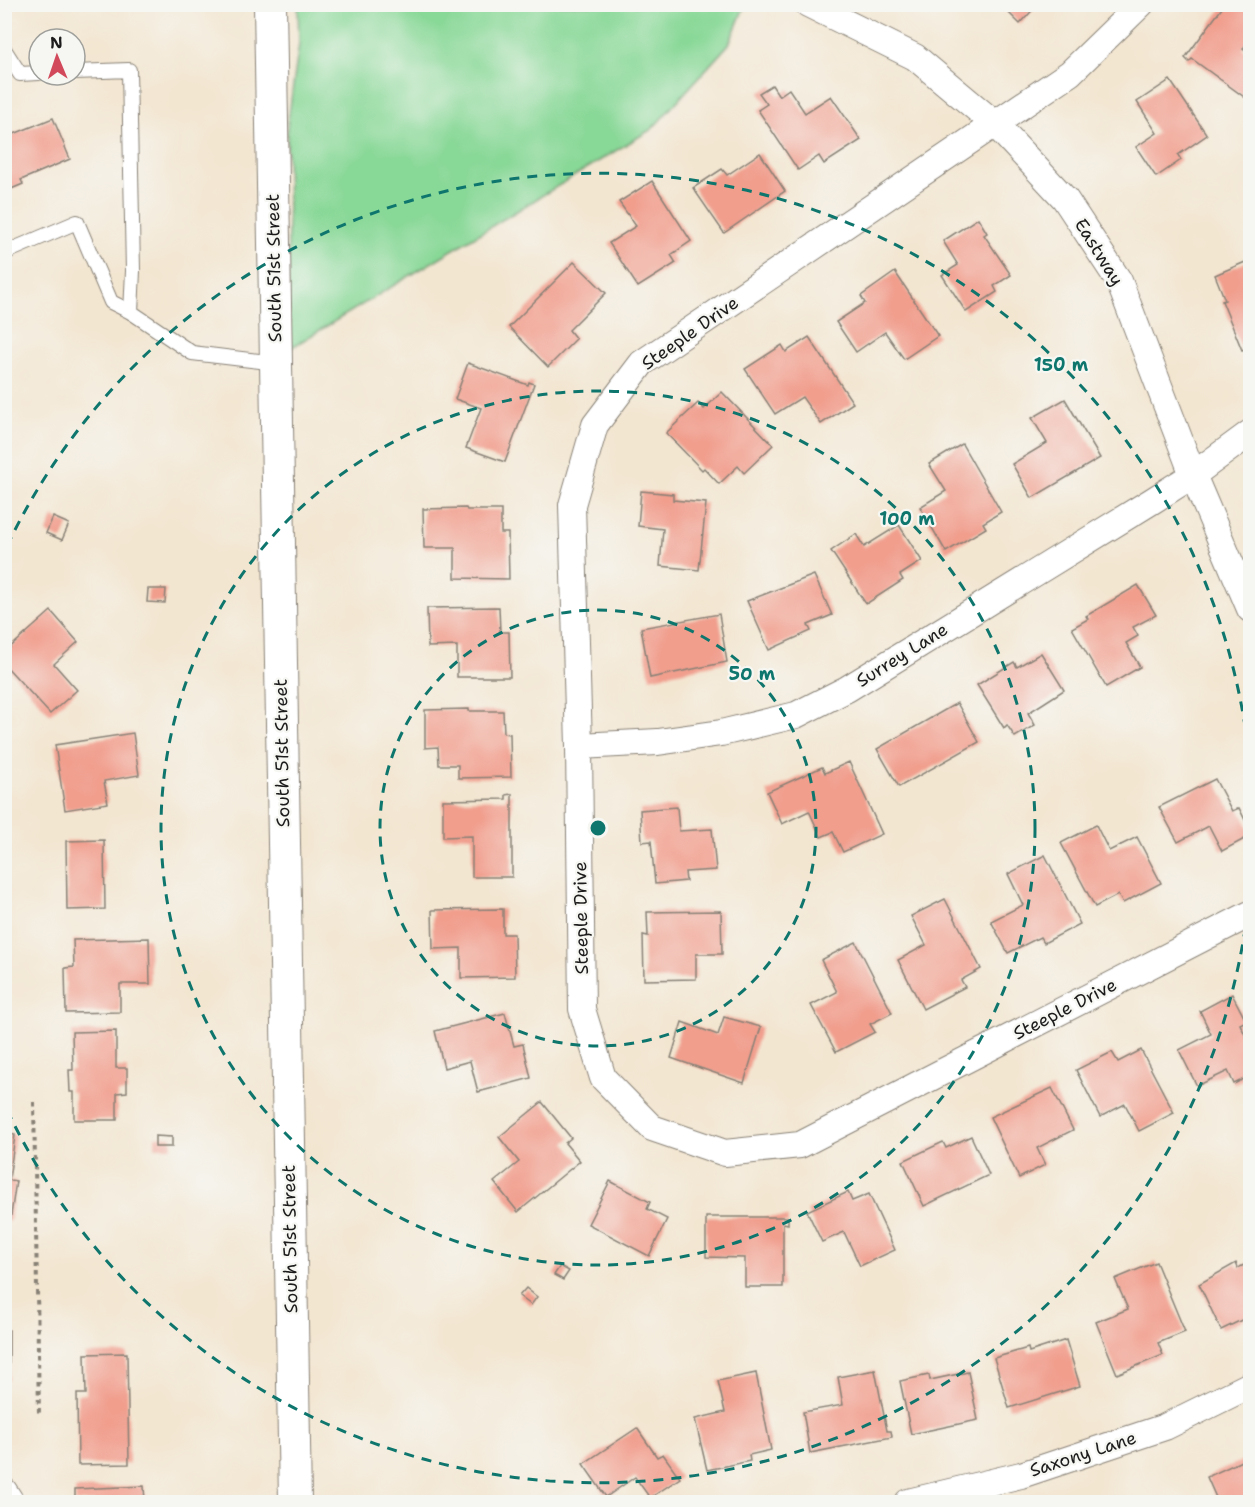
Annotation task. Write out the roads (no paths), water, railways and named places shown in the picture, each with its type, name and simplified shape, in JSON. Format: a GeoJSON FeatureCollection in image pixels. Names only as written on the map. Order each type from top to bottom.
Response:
{"type":"FeatureCollection","features":[{"type":"Feature","properties":{"kind":"street","name":"South 51st Street"},"geometry":{"type":"LineString","coordinates":[[270,4],[294,1503]]}},
{"type":"Feature","properties":{"kind":"street","name":"Eastway"},"geometry":{"type":"LineString","coordinates":[[808,4],[915,57],[995,124],[1065,199],[1119,281],[1193,475],[1251,609]]}},
{"type":"Feature","properties":{"kind":"street","name":"Steeple Drive"},"geometry":{"type":"LineString","coordinates":[[1141,4],[1070,73],[642,363],[595,425],[572,505],[579,746],[582,1009],[603,1078],[652,1128],[725,1153],[800,1145],[1251,914]]}},
{"type":"Feature","properties":{"kind":"street","name":"Surrey Lane"},"geometry":{"type":"LineString","coordinates":[[579,746],[658,742],[721,733],[796,716],[847,689],[1193,475],[1251,433]]}},
{"type":"Feature","properties":{"kind":"street","name":"Saxony Lane"},"geometry":{"type":"LineString","coordinates":[[908,1503],[1021,1475],[1165,1427],[1251,1385]]}},
{"type":"Feature","properties":{"kind":"street"},"geometry":{"type":"LineString","coordinates":[[4,1491],[11,1503]]}},
{"type":"Feature","properties":{"kind":"lane"},"geometry":{"type":"LineString","coordinates":[[4,49],[20,74],[27,74]]}},
{"type":"Feature","properties":{"kind":"lane"},"geometry":{"type":"LineString","coordinates":[[87,72],[129,70],[133,271],[131,312]]}},
{"type":"Feature","properties":{"kind":"lane"},"geometry":{"type":"LineString","coordinates":[[4,253],[77,222],[111,302],[131,312],[192,352],[276,363]]}}]}
